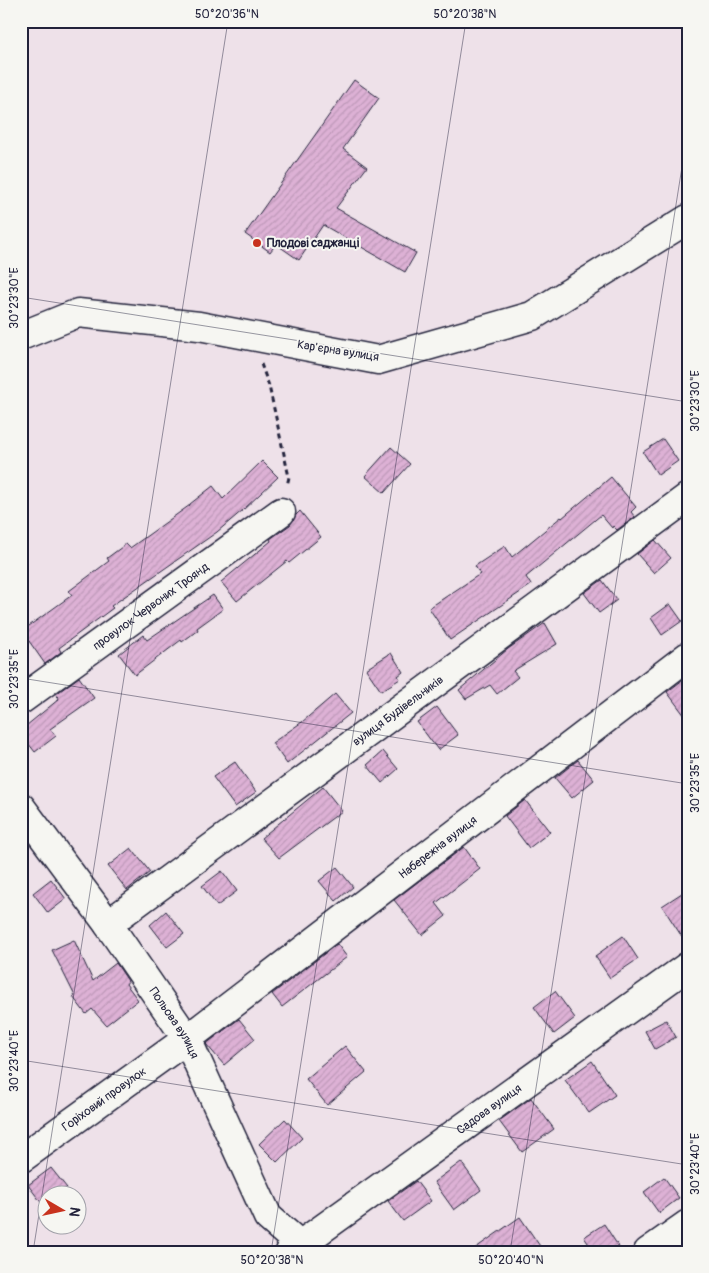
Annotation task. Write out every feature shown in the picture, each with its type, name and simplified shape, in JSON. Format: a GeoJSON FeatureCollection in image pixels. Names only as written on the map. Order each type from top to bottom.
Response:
{"type":"FeatureCollection","features":[{"type":"Feature","properties":{"kind":"street","name":"Кар'єрна вулиця"},"geometry":{"type":"LineString","coordinates":[[21,336],[78,313],[199,326],[378,360],[532,316],[688,219]]}},
{"type":"Feature","properties":{"kind":"street","name":"вулиця Будівельників"},"geometry":{"type":"LineString","coordinates":[[108,924],[688,497]]}},
{"type":"Feature","properties":{"kind":"street","name":"провулок Червоних Троянд"},"geometry":{"type":"LineString","coordinates":[[21,700],[281,512]]}},
{"type":"Feature","properties":{"kind":"street","name":"Набережна вулиця"},"geometry":{"type":"LineString","coordinates":[[187,1039],[688,656]]}},
{"type":"Feature","properties":{"kind":"street","name":"Польова вулиця"},"geometry":{"type":"LineString","coordinates":[[21,807],[108,924],[187,1039],[268,1217],[297,1249]]}},
{"type":"Feature","properties":{"kind":"street","name":"Садова вулиця"},"geometry":{"type":"LineString","coordinates":[[297,1249],[688,966]]}},
{"type":"Feature","properties":{"kind":"street","name":"Горіховий провулок"},"geometry":{"type":"LineString","coordinates":[[22,1158],[187,1039]]}},
{"type":"Feature","properties":{"kind":"street"},"geometry":{"type":"LineString","coordinates":[[648,1252],[688,1224]]}},
{"type":"Feature","properties":{"kind":"path"},"geometry":{"type":"LineString","coordinates":[[250,336],[269,386],[289,477],[281,512]]}},
{"type":"Feature","properties":{"kind":"building"},"geometry":{"type":"Polygon","coordinates":[[[354,80],[379,98],[343,149],[367,167],[336,208],[416,253],[405,272],[323,225],[299,260],[276,244],[270,252],[245,234],[354,80]]]}},
{"type":"Feature","properties":{"kind":"building"},"geometry":{"type":"Polygon","coordinates":[[[663,439],[678,461],[658,475],[643,452],[663,439]]]}},
{"type":"Feature","properties":{"kind":"building"},"geometry":{"type":"Polygon","coordinates":[[[391,447],[410,464],[384,493],[365,476],[391,447]]]}},
{"type":"Feature","properties":{"kind":"building"},"geometry":{"type":"Polygon","coordinates":[[[262,461],[278,477],[243,510],[217,532],[111,606],[113,608],[59,648],[61,652],[45,664],[22,631],[72,595],[69,591],[109,561],[107,558],[126,544],[130,548],[213,486],[223,499],[262,461]]]}},
{"type":"Feature","properties":{"kind":"building"},"geometry":{"type":"Polygon","coordinates":[[[611,477],[636,507],[631,512],[635,517],[617,530],[613,526],[612,528],[601,515],[526,577],[531,585],[450,640],[429,608],[480,574],[475,566],[505,546],[512,557],[611,477]]]}},
{"type":"Feature","properties":{"kind":"building"},"geometry":{"type":"Polygon","coordinates":[[[300,511],[321,537],[289,563],[287,561],[237,601],[221,582],[271,541],[270,539],[290,525],[300,511]]]}},
{"type":"Feature","properties":{"kind":"building"},"geometry":{"type":"Polygon","coordinates":[[[655,540],[671,558],[654,573],[637,554],[655,540]]]}},
{"type":"Feature","properties":{"kind":"building"},"geometry":{"type":"Polygon","coordinates":[[[602,580],[617,600],[599,613],[584,593],[602,580]]]}},
{"type":"Feature","properties":{"kind":"building"},"geometry":{"type":"Polygon","coordinates":[[[213,595],[223,609],[197,628],[198,630],[182,642],[181,640],[135,675],[119,654],[143,635],[147,640],[213,595]]]}},
{"type":"Feature","properties":{"kind":"building"},"geometry":{"type":"Polygon","coordinates":[[[670,604],[682,621],[662,635],[651,618],[670,604]]]}},
{"type":"Feature","properties":{"kind":"building"},"geometry":{"type":"Polygon","coordinates":[[[545,623],[557,644],[513,671],[518,677],[497,694],[490,685],[466,699],[459,690],[508,649],[545,623]]]}},
{"type":"Feature","properties":{"kind":"building"},"geometry":{"type":"Polygon","coordinates":[[[391,653],[403,672],[398,676],[400,679],[381,691],[366,669],[391,653]]]}},
{"type":"Feature","properties":{"kind":"building"},"geometry":{"type":"Polygon","coordinates":[[[688,676],[688,720],[667,692],[688,676]]]}},
{"type":"Feature","properties":{"kind":"building"},"geometry":{"type":"Polygon","coordinates":[[[79,677],[94,698],[50,729],[56,736],[35,752],[21,734],[21,730],[59,699],[56,694],[79,677]]]}},
{"type":"Feature","properties":{"kind":"building"},"geometry":{"type":"Polygon","coordinates":[[[335,694],[351,713],[287,764],[272,743],[302,722],[335,694]]]}},
{"type":"Feature","properties":{"kind":"building"},"geometry":{"type":"Polygon","coordinates":[[[437,707],[458,735],[438,750],[417,722],[437,707]]]}},
{"type":"Feature","properties":{"kind":"building"},"geometry":{"type":"Polygon","coordinates":[[[383,751],[398,769],[382,783],[367,765],[383,751]]]}},
{"type":"Feature","properties":{"kind":"building"},"geometry":{"type":"Polygon","coordinates":[[[578,760],[594,780],[572,798],[555,778],[578,760]]]}},
{"type":"Feature","properties":{"kind":"building"},"geometry":{"type":"Polygon","coordinates":[[[235,762],[256,792],[235,807],[213,777],[235,762]]]}},
{"type":"Feature","properties":{"kind":"building"},"geometry":{"type":"Polygon","coordinates":[[[323,787],[342,811],[279,858],[261,838],[323,787]]]}},
{"type":"Feature","properties":{"kind":"building"},"geometry":{"type":"Polygon","coordinates":[[[525,800],[550,832],[529,848],[505,816],[525,800]]]}},
{"type":"Feature","properties":{"kind":"building"},"geometry":{"type":"Polygon","coordinates":[[[464,847],[480,869],[436,903],[446,916],[422,935],[394,900],[464,847]]]}},
{"type":"Feature","properties":{"kind":"building"},"geometry":{"type":"Polygon","coordinates":[[[131,848],[150,872],[127,890],[108,866],[131,848]]]}},
{"type":"Feature","properties":{"kind":"building"},"geometry":{"type":"Polygon","coordinates":[[[337,867],[353,887],[336,901],[319,881],[337,867]]]}},
{"type":"Feature","properties":{"kind":"building"},"geometry":{"type":"Polygon","coordinates":[[[222,871],[237,891],[217,906],[202,886],[222,871]]]}},
{"type":"Feature","properties":{"kind":"building"},"geometry":{"type":"Polygon","coordinates":[[[51,879],[66,899],[48,913],[33,893],[51,879]]]}},
{"type":"Feature","properties":{"kind":"building"},"geometry":{"type":"Polygon","coordinates":[[[688,889],[688,946],[662,906],[688,889]]]}},
{"type":"Feature","properties":{"kind":"building"},"geometry":{"type":"Polygon","coordinates":[[[166,911],[184,934],[167,947],[150,925],[166,911]]]}},
{"type":"Feature","properties":{"kind":"building"},"geometry":{"type":"Polygon","coordinates":[[[623,936],[638,959],[610,978],[595,956],[623,936]]]}},
{"type":"Feature","properties":{"kind":"building"},"geometry":{"type":"Polygon","coordinates":[[[74,940],[93,981],[116,963],[128,981],[126,984],[138,1000],[106,1025],[92,1009],[86,1014],[73,997],[75,996],[52,950],[74,940]]]}},
{"type":"Feature","properties":{"kind":"building"},"geometry":{"type":"Polygon","coordinates":[[[337,944],[347,957],[282,1007],[272,994],[337,944]]]}},
{"type":"Feature","properties":{"kind":"building"},"geometry":{"type":"Polygon","coordinates":[[[555,991],[575,1018],[554,1034],[534,1007],[555,991]]]}},
{"type":"Feature","properties":{"kind":"building"},"geometry":{"type":"Polygon","coordinates":[[[239,1019],[255,1039],[224,1065],[206,1044],[239,1019]]]}},
{"type":"Feature","properties":{"kind":"building"},"geometry":{"type":"Polygon","coordinates":[[[666,1020],[676,1037],[655,1049],[645,1031],[666,1020]]]}},
{"type":"Feature","properties":{"kind":"building"},"geometry":{"type":"Polygon","coordinates":[[[345,1046],[366,1072],[327,1105],[306,1079],[345,1046]]]}},
{"type":"Feature","properties":{"kind":"building"},"geometry":{"type":"Polygon","coordinates":[[[592,1061],[615,1095],[589,1113],[565,1080],[592,1061]]]}},
{"type":"Feature","properties":{"kind":"building"},"geometry":{"type":"Polygon","coordinates":[[[531,1098],[554,1129],[522,1152],[499,1121],[531,1098]]]}},
{"type":"Feature","properties":{"kind":"building"},"geometry":{"type":"Polygon","coordinates":[[[285,1119],[302,1138],[277,1162],[259,1144],[285,1119]]]}},
{"type":"Feature","properties":{"kind":"building"},"geometry":{"type":"Polygon","coordinates":[[[461,1162],[481,1190],[454,1210],[434,1182],[461,1162]]]}},
{"type":"Feature","properties":{"kind":"building"},"geometry":{"type":"Polygon","coordinates":[[[51,1168],[65,1186],[38,1186],[38,1198],[28,1185],[51,1168]]]}},
{"type":"Feature","properties":{"kind":"building"},"geometry":{"type":"Polygon","coordinates":[[[664,1177],[679,1198],[659,1213],[644,1192],[664,1177]]]}},
{"type":"Feature","properties":{"kind":"building"},"geometry":{"type":"Polygon","coordinates":[[[416,1181],[431,1201],[403,1221],[388,1201],[416,1181]]]}},
{"type":"Feature","properties":{"kind":"building"},"geometry":{"type":"Polygon","coordinates":[[[520,1217],[544,1252],[470,1252],[520,1217]]]}},
{"type":"Feature","properties":{"kind":"building"},"geometry":{"type":"Polygon","coordinates":[[[604,1224],[622,1252],[594,1252],[584,1237],[604,1224]]]}},
{"type":"Feature","properties":{"kind":"place","name":"Плодові саджанці"},"geometry":{"type":"Point","coordinates":[257,243]}}]}
